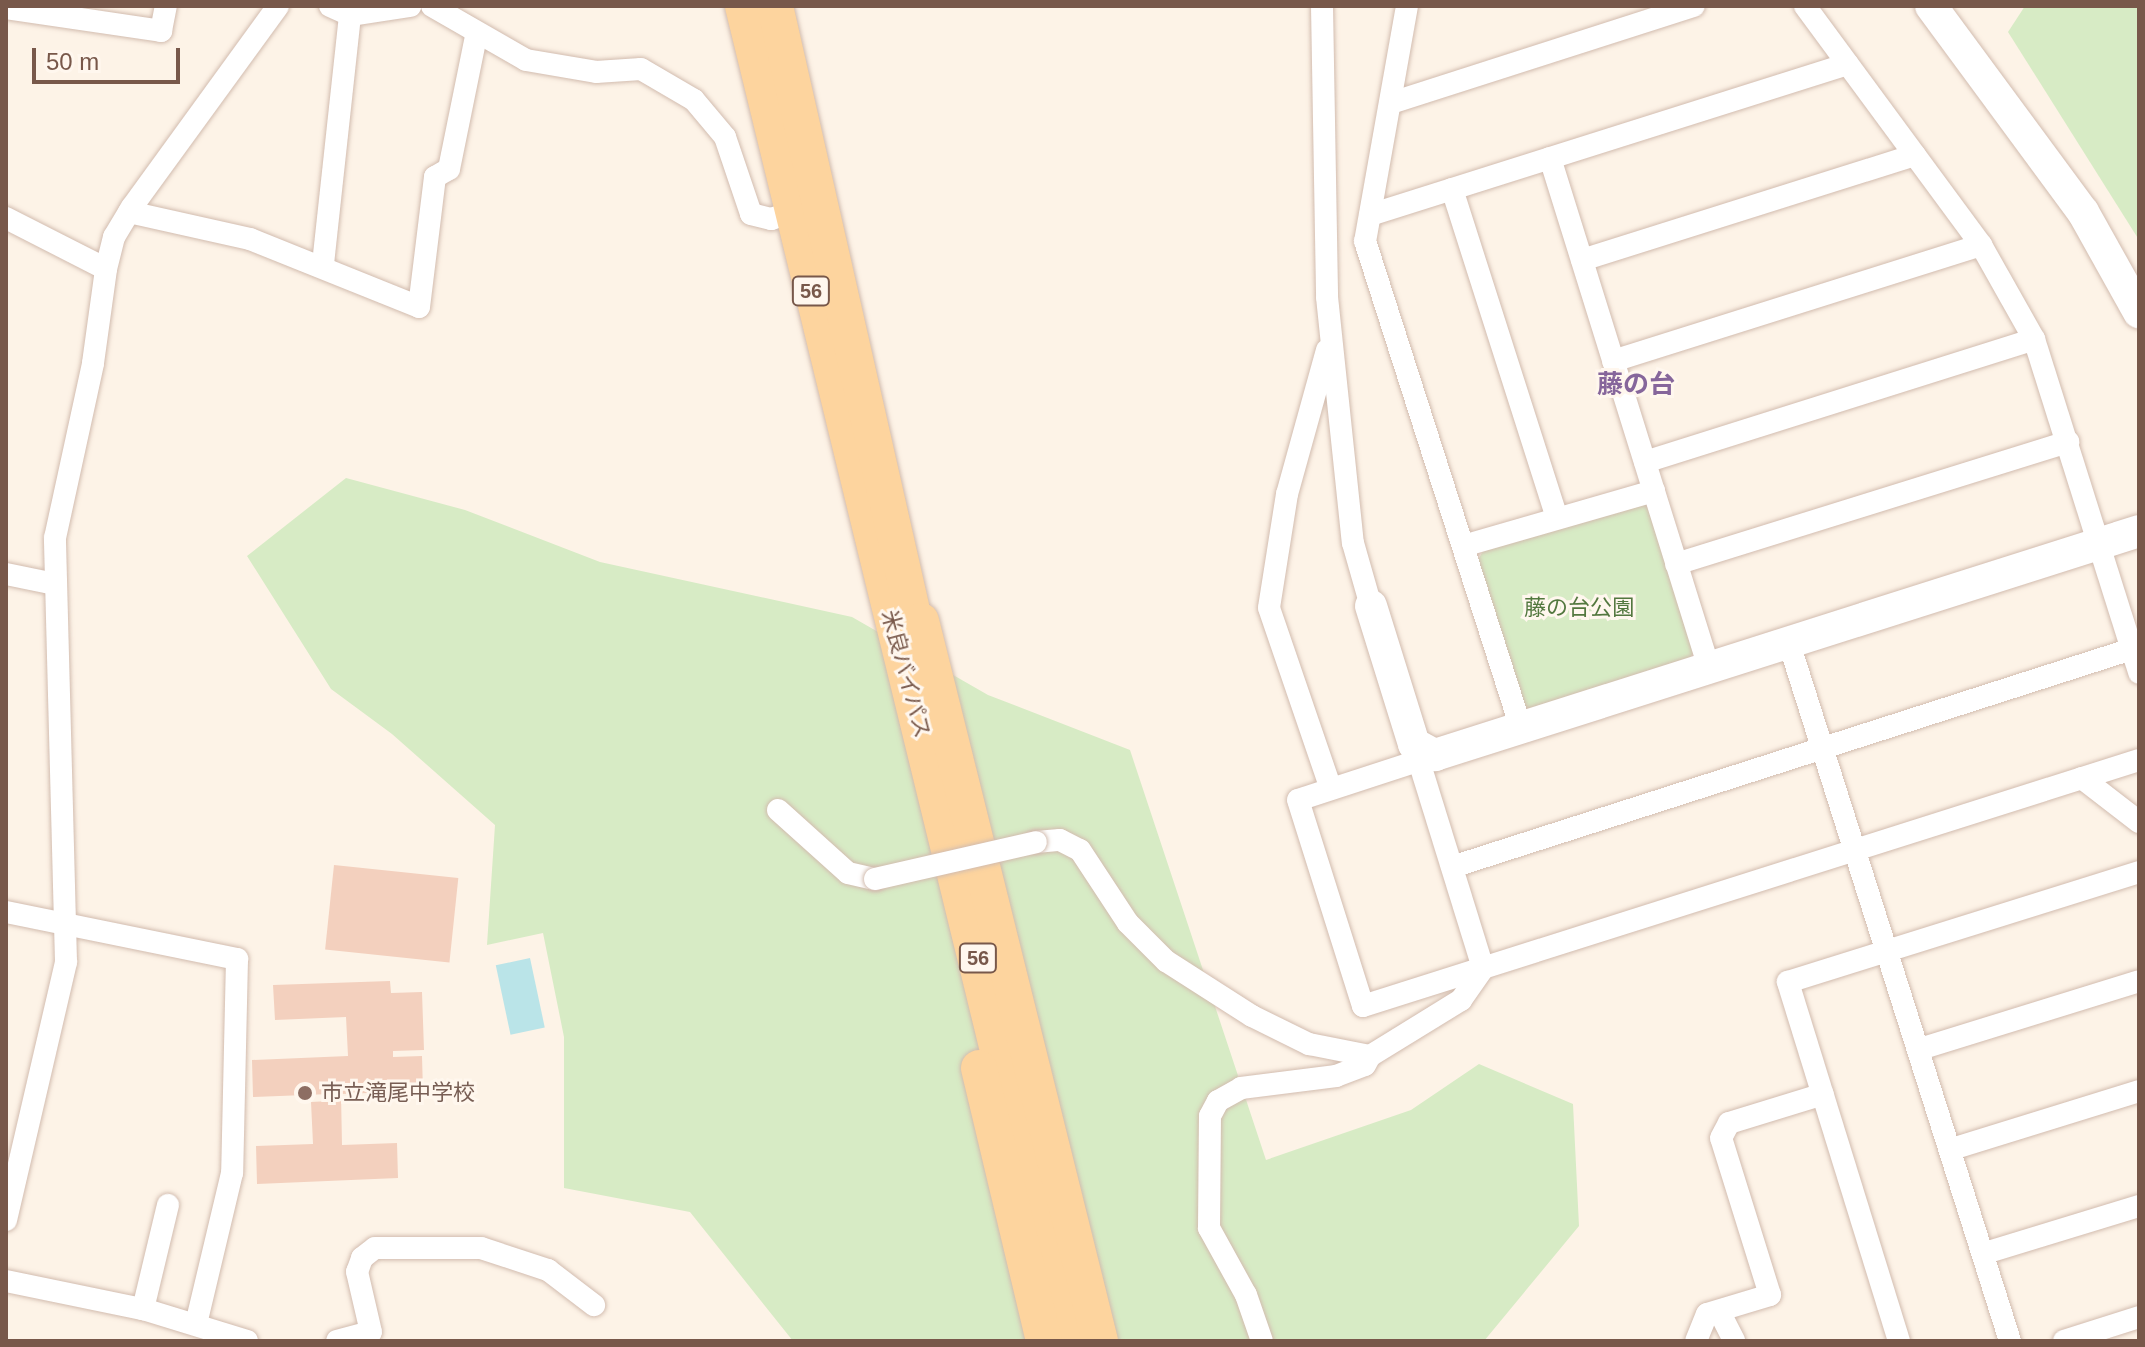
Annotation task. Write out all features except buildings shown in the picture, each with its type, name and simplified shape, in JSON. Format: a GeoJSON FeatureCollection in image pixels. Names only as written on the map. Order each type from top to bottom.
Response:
{"type":"FeatureCollection","features":[{"type":"Feature","properties":{"kind":"main road","name":"米良バイパス"},"geometry":{"type":"LineString","coordinates":[[743,6],[806,207],[893,573],[955,807],[1081,1341]]}},
{"type":"Feature","properties":{"kind":"main road","name":"米良バイパス"},"geometry":{"type":"LineString","coordinates":[[775,6],[806,207]]}},
{"type":"Feature","properties":{"kind":"main road","name":"米良バイパス"},"geometry":{"type":"LineString","coordinates":[[893,573],[942,811],[1069,1341]]}},
{"type":"Feature","properties":{"kind":"main road"},"geometry":{"type":"LineString","coordinates":[[893,573],[940,890],[1044,1341]]}},
{"type":"Feature","properties":{"kind":"main road"},"geometry":{"type":"LineString","coordinates":[[893,573],[944,702],[1100,1341]]}},
{"type":"Feature","properties":{"kind":"street"},"geometry":{"type":"LineString","coordinates":[[6,8],[161,31],[166,6]]}},
{"type":"Feature","properties":{"kind":"street"},"geometry":{"type":"LineString","coordinates":[[6,1220],[61,987],[69,925],[55,538],[93,363],[106,269],[114,237],[129,212],[278,6]]}},
{"type":"Feature","properties":{"kind":"street"},"geometry":{"type":"LineString","coordinates":[[323,264],[340,10],[410,6]]}},
{"type":"Feature","properties":{"kind":"street"},"geometry":{"type":"LineString","coordinates":[[432,6],[440,6],[476,36],[526,60],[596,72],[641,69],[694,100],[725,137],[751,214],[771,219],[806,207]]}},
{"type":"Feature","properties":{"kind":"street"},"geometry":{"type":"LineString","coordinates":[[1322,6],[1320,96],[1331,337],[1353,543],[1414,744],[1434,756]]}},
{"type":"Feature","properties":{"kind":"street"},"geometry":{"type":"LineString","coordinates":[[1407,6],[1365,241],[1521,728]]}},
{"type":"Feature","properties":{"kind":"street"},"geometry":{"type":"LineString","coordinates":[[1391,103],[1694,6]]}},
{"type":"Feature","properties":{"kind":"street"},"geometry":{"type":"LineString","coordinates":[[1805,6],[1981,245],[2034,339],[2139,673]]}},
{"type":"Feature","properties":{"kind":"street"},"geometry":{"type":"LineString","coordinates":[[1931,6],[2083,212],[2139,312]]}},
{"type":"Feature","properties":{"kind":"street"},"geometry":{"type":"LineString","coordinates":[[129,212],[250,239],[323,264],[419,307],[435,177],[449,169],[476,36]]}},
{"type":"Feature","properties":{"kind":"street"},"geometry":{"type":"LineString","coordinates":[[1370,215],[1848,64]]}},
{"type":"Feature","properties":{"kind":"street"},"geometry":{"type":"LineString","coordinates":[[1582,260],[1915,155]]}},
{"type":"Feature","properties":{"kind":"street"},"geometry":{"type":"LineString","coordinates":[[1550,158],[1709,668]]}},
{"type":"Feature","properties":{"kind":"street"},"geometry":{"type":"LineString","coordinates":[[1452,189],[1557,518]]}},
{"type":"Feature","properties":{"kind":"street"},"geometry":{"type":"LineString","coordinates":[[6,218],[106,269]]}},
{"type":"Feature","properties":{"kind":"street"},"geometry":{"type":"LineString","coordinates":[[1613,361],[1981,245]]}},
{"type":"Feature","properties":{"kind":"street"},"geometry":{"type":"LineString","coordinates":[[1331,337],[1287,494],[1269,608],[1331,789]]}},
{"type":"Feature","properties":{"kind":"street"},"geometry":{"type":"LineString","coordinates":[[1645,462],[2034,339]]}},
{"type":"Feature","properties":{"kind":"street"},"geometry":{"type":"LineString","coordinates":[[1676,564],[2068,442]]}},
{"type":"Feature","properties":{"kind":"street"},"geometry":{"type":"LineString","coordinates":[[1463,546],[1654,491]]}},
{"type":"Feature","properties":{"kind":"street"},"geometry":{"type":"LineString","coordinates":[[2139,531],[1298,800],[1363,1006],[2139,760]]}},
{"type":"Feature","properties":{"kind":"street"},"geometry":{"type":"LineString","coordinates":[[6,574],[55,584]]}},
{"type":"Feature","properties":{"kind":"street"},"geometry":{"type":"LineString","coordinates":[[1789,643],[1985,1253],[2010,1341]]}},
{"type":"Feature","properties":{"kind":"street"},"geometry":{"type":"LineString","coordinates":[[1452,867],[2132,649]]}},
{"type":"Feature","properties":{"kind":"street"},"geometry":{"type":"LineString","coordinates":[[1434,756],[1452,867],[1483,968]]}},
{"type":"Feature","properties":{"kind":"street"},"geometry":{"type":"LineString","coordinates":[[2082,778],[2139,822]]}},
{"type":"Feature","properties":{"kind":"street"},"geometry":{"type":"LineString","coordinates":[[778,810],[848,873],[875,879],[1036,842],[1060,840],[1080,850],[1128,923],[1166,961],[1252,1016],[1309,1044],[1370,1056]]}},
{"type":"Feature","properties":{"kind":"street"},"geometry":{"type":"LineString","coordinates":[[1899,1341],[1788,982],[2139,872]]}},
{"type":"Feature","properties":{"kind":"street"},"geometry":{"type":"LineString","coordinates":[[6,912],[237,959],[232,1173],[196,1324]]}},
{"type":"Feature","properties":{"kind":"street"},"geometry":{"type":"LineString","coordinates":[[1262,1341],[1246,1295],[1209,1228],[1210,1116],[1218,1101],[1241,1088],[1336,1076],[1365,1065],[1370,1056],[1461,1000],[1483,968]]}},
{"type":"Feature","properties":{"kind":"street"},"geometry":{"type":"LineString","coordinates":[[1920,1049],[2139,981]]}},
{"type":"Feature","properties":{"kind":"street"},"geometry":{"type":"LineString","coordinates":[[1952,1149],[2139,1091]]}},
{"type":"Feature","properties":{"kind":"street"},"geometry":{"type":"LineString","coordinates":[[1696,1341],[1707,1314],[1770,1295],[1721,1138],[1729,1123],[1823,1094]]}},
{"type":"Feature","properties":{"kind":"street"},"geometry":{"type":"LineString","coordinates":[[143,1309],[168,1205]]}},
{"type":"Feature","properties":{"kind":"street"},"geometry":{"type":"LineString","coordinates":[[1985,1253],[2139,1206]]}},
{"type":"Feature","properties":{"kind":"street"},"geometry":{"type":"LineString","coordinates":[[337,1341],[371,1332],[357,1272],[362,1258],[375,1248],[481,1248],[548,1270],[594,1305]]}},
{"type":"Feature","properties":{"kind":"street"},"geometry":{"type":"LineString","coordinates":[[6,1281],[143,1309],[247,1341]]}},
{"type":"Feature","properties":{"kind":"street"},"geometry":{"type":"LineString","coordinates":[[1719,1311],[1734,1341]]}},
{"type":"Feature","properties":{"kind":"street"},"geometry":{"type":"LineString","coordinates":[[2064,1341],[2139,1317]]}},
{"type":"Feature","properties":{"kind":"green space"},"geometry":{"type":"Polygon","coordinates":[[[2025,6],[2139,6],[2139,240],[2008,32],[2025,6]]]}},
{"type":"Feature","properties":{"kind":"green space"},"geometry":{"type":"Polygon","coordinates":[[[346,478],[465,510],[600,562],[852,617],[988,695],[1130,750],[1266,1160],[1411,1110],[1479,1064],[1573,1104],[1579,1226],[1484,1341],[793,1341],[690,1212],[564,1188],[564,1037],[543,933],[487,945],[495,825],[392,734],[331,689],[247,556],[346,478]]]}},
{"type":"Feature","properties":{"kind":"green space","name":"藤の台公園"},"geometry":{"type":"Polygon","coordinates":[[[1647,499],[1694,651],[1688,662],[1532,712],[1522,706],[1477,562],[1484,549],[1647,499]]]}},
{"type":"Feature","properties":{"kind":"water"},"geometry":{"type":"Polygon","coordinates":[[[530,958],[545,1027],[511,1035],[496,965],[530,958]]]}},
{"type":"Feature","properties":{"kind":"place","name":"市立滝尾中学校"},"geometry":{"type":"Point","coordinates":[305,1093]}},
{"type":"Feature","properties":{"kind":"district","name":"藤の台"},"geometry":{"type":"Point","coordinates":[1636,385]}}]}
